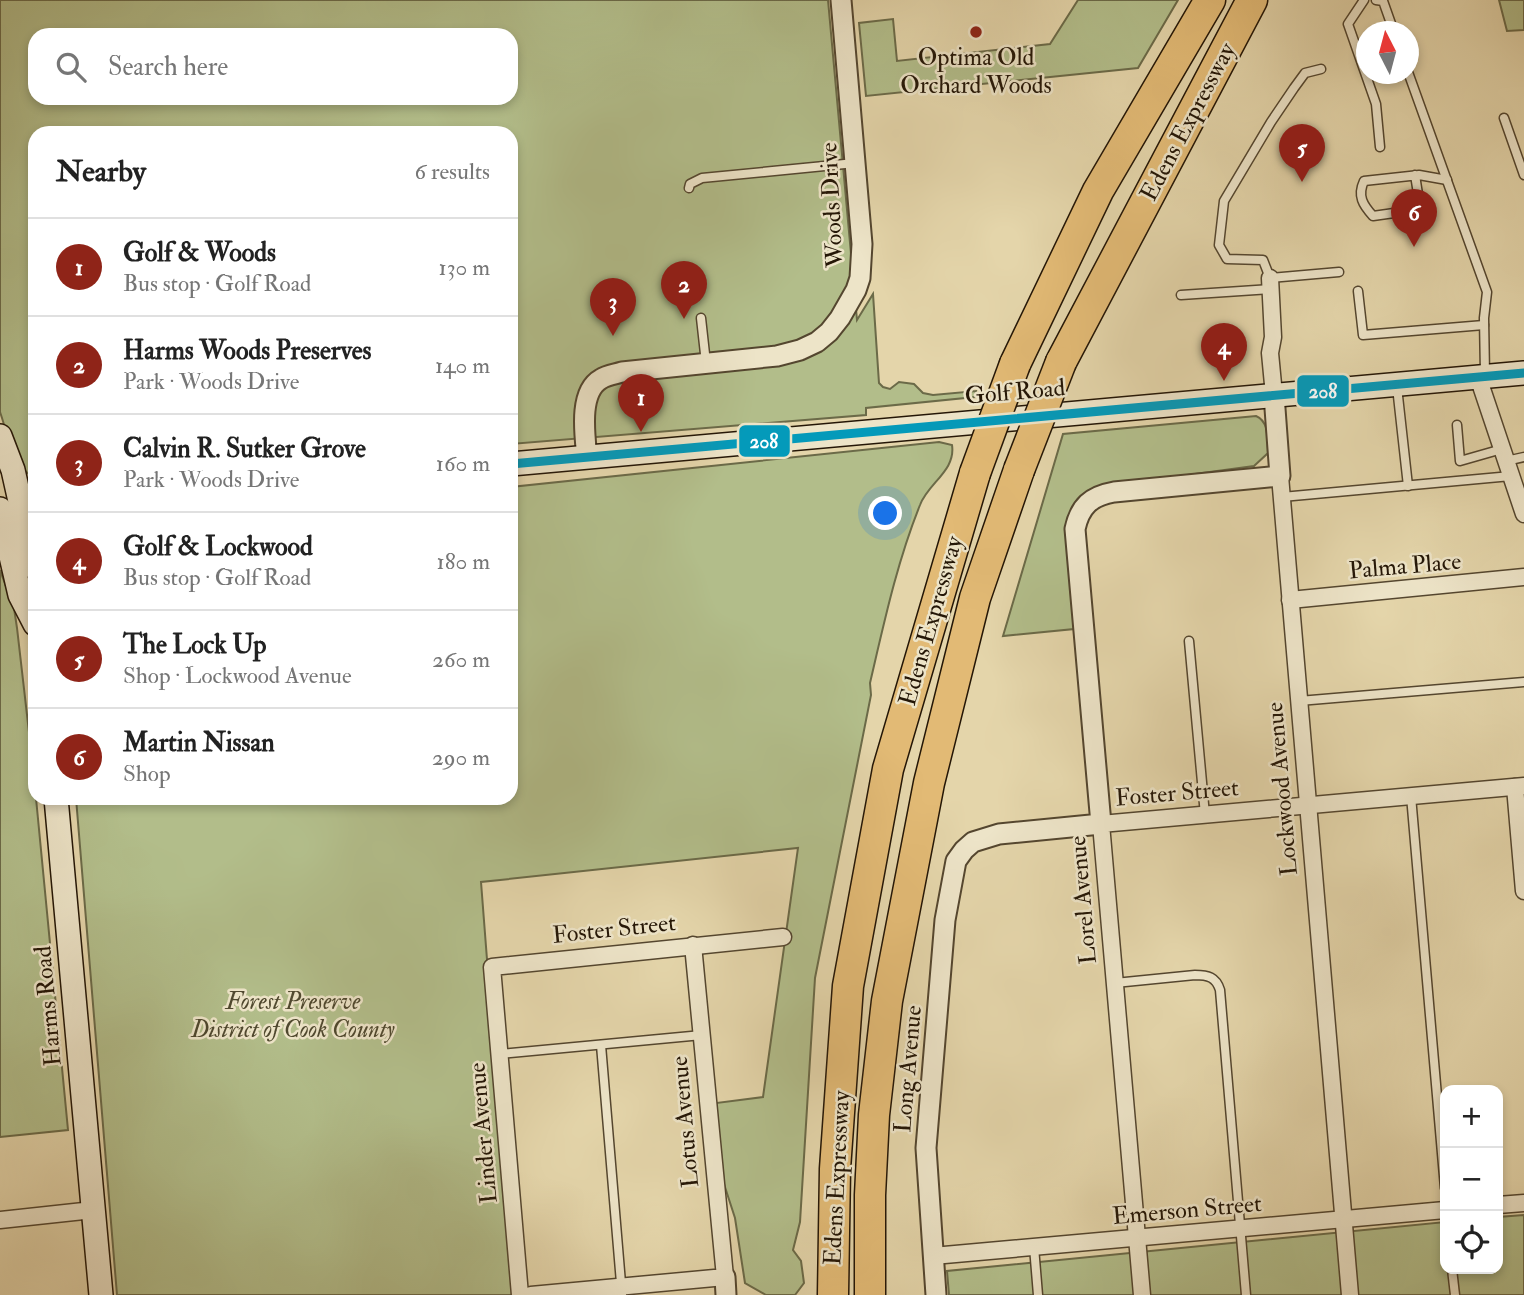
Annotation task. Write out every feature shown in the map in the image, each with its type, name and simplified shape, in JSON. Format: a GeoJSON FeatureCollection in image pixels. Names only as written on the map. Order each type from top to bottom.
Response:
{"type":"FeatureCollection","features":[{"type":"Feature","properties":{"kind":"highway","name":"Edens Expressway"},"geometry":{"type":"LineString","coordinates":[[833,1295],[835,1169],[848,986],[887,769],[975,474],[1015,364],[1098,191],[1210,0]]}},
{"type":"Feature","properties":{"kind":"highway","name":"Edens Expressway"},"geometry":{"type":"LineString","coordinates":[[870,1295],[870,1195],[874,1115],[887,1001],[929,783],[971,611],[1018,470],[1061,362],[1252,0]]}},
{"type":"Feature","properties":{"kind":"main road","name":"Golf Road"},"geometry":{"type":"LineString","coordinates":[[518,463],[1524,373]]}},
{"type":"Feature","properties":{"kind":"main road"},"geometry":{"type":"LineString","coordinates":[[0,436],[13,470],[10,512],[20,595],[28,610]]}},
{"type":"Feature","properties":{"kind":"main road"},"geometry":{"type":"LineString","coordinates":[[10,512],[28,552]]}},
{"type":"Feature","properties":{"kind":"main road","name":"Harms Road"},"geometry":{"type":"LineString","coordinates":[[57,805],[101,1295]]}},
{"type":"Feature","properties":{"kind":"street","name":"Woods Drive"},"geometry":{"type":"LineString","coordinates":[[587,458],[585,411],[590,391],[600,379],[622,372],[776,356],[800,350],[817,342],[829,332],[856,290],[862,244],[841,0]]}},
{"type":"Feature","properties":{"kind":"street","name":"Lockwood Avenue"},"geometry":{"type":"LineString","coordinates":[[1270,284],[1273,395],[1350,1295]]}},
{"type":"Feature","properties":{"kind":"street"},"geometry":{"type":"LineString","coordinates":[[1482,377],[1524,514]]}},
{"type":"Feature","properties":{"kind":"street","name":"Lorel Avenue"},"geometry":{"type":"LineString","coordinates":[[1142,1295],[1075,529],[1078,514],[1085,503],[1099,495],[1280,476]]}},
{"type":"Feature","properties":{"kind":"street","name":"Palma Place"},"geometry":{"type":"LineString","coordinates":[[1290,600],[1524,577]]}},
{"type":"Feature","properties":{"kind":"street"},"geometry":{"type":"LineString","coordinates":[[1520,786],[1524,891]]}},
{"type":"Feature","properties":{"kind":"street","name":"Foster Street"},"geometry":{"type":"LineString","coordinates":[[964,850],[974,842],[999,834],[1520,786]]}},
{"type":"Feature","properties":{"kind":"street","name":"Long Avenue"},"geometry":{"type":"LineString","coordinates":[[936,1295],[926,1148],[945,920],[956,861],[964,850]]}},
{"type":"Feature","properties":{"kind":"street","name":"Foster Street"},"geometry":{"type":"LineString","coordinates":[[492,967],[783,937]]}},
{"type":"Feature","properties":{"kind":"street","name":"Lotus Avenue"},"geometry":{"type":"LineString","coordinates":[[693,945],[726,1286]]}},
{"type":"Feature","properties":{"kind":"street","name":"Linder Avenue"},"geometry":{"type":"LineString","coordinates":[[492,967],[520,1295]]}},
{"type":"Feature","properties":{"kind":"street"},"geometry":{"type":"LineString","coordinates":[[1503,1205],[1524,1203]]}},
{"type":"Feature","properties":{"kind":"street"},"geometry":{"type":"LineString","coordinates":[[0,1220],[93,1210]]}},
{"type":"Feature","properties":{"kind":"street","name":"Emerson Street"},"geometry":{"type":"LineString","coordinates":[[933,1256],[1440,1210]]}},
{"type":"Feature","properties":{"kind":"street"},"geometry":{"type":"LineString","coordinates":[[531,1295],[726,1286]]}},
{"type":"Feature","properties":{"kind":"lane"},"geometry":{"type":"LineString","coordinates":[[1364,0],[1348,24],[1376,104],[1380,147]]}},
{"type":"Feature","properties":{"kind":"lane"},"geometry":{"type":"LineString","coordinates":[[1376,0],[1383,1],[1390,21]]}},
{"type":"Feature","properties":{"kind":"lane"},"geometry":{"type":"LineString","coordinates":[[1270,284],[1263,260],[1227,259],[1219,245],[1224,201],[1270,122],[1305,73],[1321,69]]}},
{"type":"Feature","properties":{"kind":"lane"},"geometry":{"type":"LineString","coordinates":[[1413,84],[1487,292],[1482,377]]}},
{"type":"Feature","properties":{"kind":"lane"},"geometry":{"type":"LineString","coordinates":[[1504,118],[1524,175]]}},
{"type":"Feature","properties":{"kind":"lane"},"geometry":{"type":"LineString","coordinates":[[689,188],[702,178],[855,163]]}},
{"type":"Feature","properties":{"kind":"lane"},"geometry":{"type":"LineString","coordinates":[[1415,175],[1418,194],[1415,210],[1404,214],[1373,216],[1362,204],[1360,190],[1364,181],[1415,175],[1447,180]]}},
{"type":"Feature","properties":{"kind":"lane"},"geometry":{"type":"LineString","coordinates":[[1181,295],[1339,272]]}},
{"type":"Feature","properties":{"kind":"lane"},"geometry":{"type":"LineString","coordinates":[[1357,291],[1363,335],[1484,325]]}},
{"type":"Feature","properties":{"kind":"lane"},"geometry":{"type":"LineString","coordinates":[[701,318],[706,363]]}},
{"type":"Feature","properties":{"kind":"lane"},"geometry":{"type":"LineString","coordinates":[[1397,384],[1408,486]]}},
{"type":"Feature","properties":{"kind":"lane"},"geometry":{"type":"LineString","coordinates":[[1457,425],[1461,461],[1507,462]]}},
{"type":"Feature","properties":{"kind":"lane"},"geometry":{"type":"LineString","coordinates":[[1282,497],[1408,486],[1524,457]]}},
{"type":"Feature","properties":{"kind":"lane"},"geometry":{"type":"LineString","coordinates":[[1189,641],[1205,815]]}},
{"type":"Feature","properties":{"kind":"lane"},"geometry":{"type":"LineString","coordinates":[[1299,701],[1524,682]]}},
{"type":"Feature","properties":{"kind":"lane"},"geometry":{"type":"LineString","coordinates":[[1411,796],[1442,1148]]}},
{"type":"Feature","properties":{"kind":"lane"},"geometry":{"type":"LineString","coordinates":[[1115,983],[1195,975],[1206,975],[1217,982],[1246,1295]]}},
{"type":"Feature","properties":{"kind":"lane"},"geometry":{"type":"LineString","coordinates":[[499,1054],[702,1035]]}},
{"type":"Feature","properties":{"kind":"lane"},"geometry":{"type":"LineString","coordinates":[[601,1045],[621,1291]]}},
{"type":"Feature","properties":{"kind":"lane"},"geometry":{"type":"LineString","coordinates":[[1034,1247],[1038,1295]]}},
{"type":"Feature","properties":{"kind":"lane"},"geometry":{"type":"LineString","coordinates":[[1453,1274],[1455,1295]]}},
{"type":"Feature","properties":{"kind":"green space"},"geometry":{"type":"Polygon","coordinates":[[[0,0],[828,0],[857,320],[873,294],[879,383],[890,389],[899,382],[914,384],[923,393],[933,395],[976,391],[975,397],[866,408],[866,415],[518,443],[518,126],[28,126],[28,474],[16,458],[0,412],[0,0]]]}},
{"type":"Feature","properties":{"kind":"green space"},"geometry":{"type":"Polygon","coordinates":[[[1078,0],[1178,0],[1138,68],[866,96],[859,23],[893,19],[897,61],[1050,44],[1078,0]]]}},
{"type":"Feature","properties":{"kind":"green space"},"geometry":{"type":"Polygon","coordinates":[[[1499,0],[1524,0],[1524,30],[1507,31],[1499,0]]]}},
{"type":"Feature","properties":{"kind":"green space"},"geometry":{"type":"Polygon","coordinates":[[[1256,416],[1266,427],[1268,453],[1254,466],[1114,485],[1068,520],[1074,629],[1003,636],[1063,434],[1256,416]]]}},
{"type":"Feature","properties":{"kind":"green space","name":"Forest Preserve District of Cook County"},"geometry":{"type":"Polygon","coordinates":[[[939,442],[952,445],[952,454],[946,470],[920,505],[904,548],[892,593],[870,683],[871,695],[815,978],[800,1222],[793,1250],[801,1261],[804,1283],[795,1295],[766,1295],[745,1283],[735,1218],[724,1184],[716,1103],[763,1097],[798,848],[481,882],[513,1295],[117,1295],[77,805],[518,805],[518,486],[939,442]]]}},
{"type":"Feature","properties":{"kind":"green space"},"geometry":{"type":"Polygon","coordinates":[[[0,570],[14,608],[17,628],[28,724],[28,805],[37,805],[68,1130],[0,1137],[0,570]]]}},
{"type":"Feature","properties":{"kind":"green space"},"geometry":{"type":"Polygon","coordinates":[[[1524,1215],[1524,1295],[949,1295],[947,1271],[1440,1222],[1440,1274],[1503,1274],[1503,1217],[1524,1215]]]}},
{"type":"Feature","properties":{"kind":"transit line","name":"208"},"geometry":{"type":"LineString","coordinates":[[518,463],[1524,373]]}},
{"type":"Feature","properties":{"kind":"place","name":"Optima Old Orchard Woods"},"geometry":{"type":"Point","coordinates":[976,32]}},
{"type":"Feature","properties":{"kind":"place","name":"The Lock Up"},"geometry":{"type":"Point","coordinates":[1302,182]}},
{"type":"Feature","properties":{"kind":"place","name":"Martin Nissan"},"geometry":{"type":"Point","coordinates":[1414,247]}},
{"type":"Feature","properties":{"kind":"place","name":"Harms Woods Preserves"},"geometry":{"type":"Point","coordinates":[684,319]}},
{"type":"Feature","properties":{"kind":"place","name":"Calvin R. Sutker Grove"},"geometry":{"type":"Point","coordinates":[613,336]}},
{"type":"Feature","properties":{"kind":"place","name":"Golf & Lockwood"},"geometry":{"type":"Point","coordinates":[1224,381]}},
{"type":"Feature","properties":{"kind":"place","name":"Golf & Woods"},"geometry":{"type":"Point","coordinates":[641,432]}}]}
